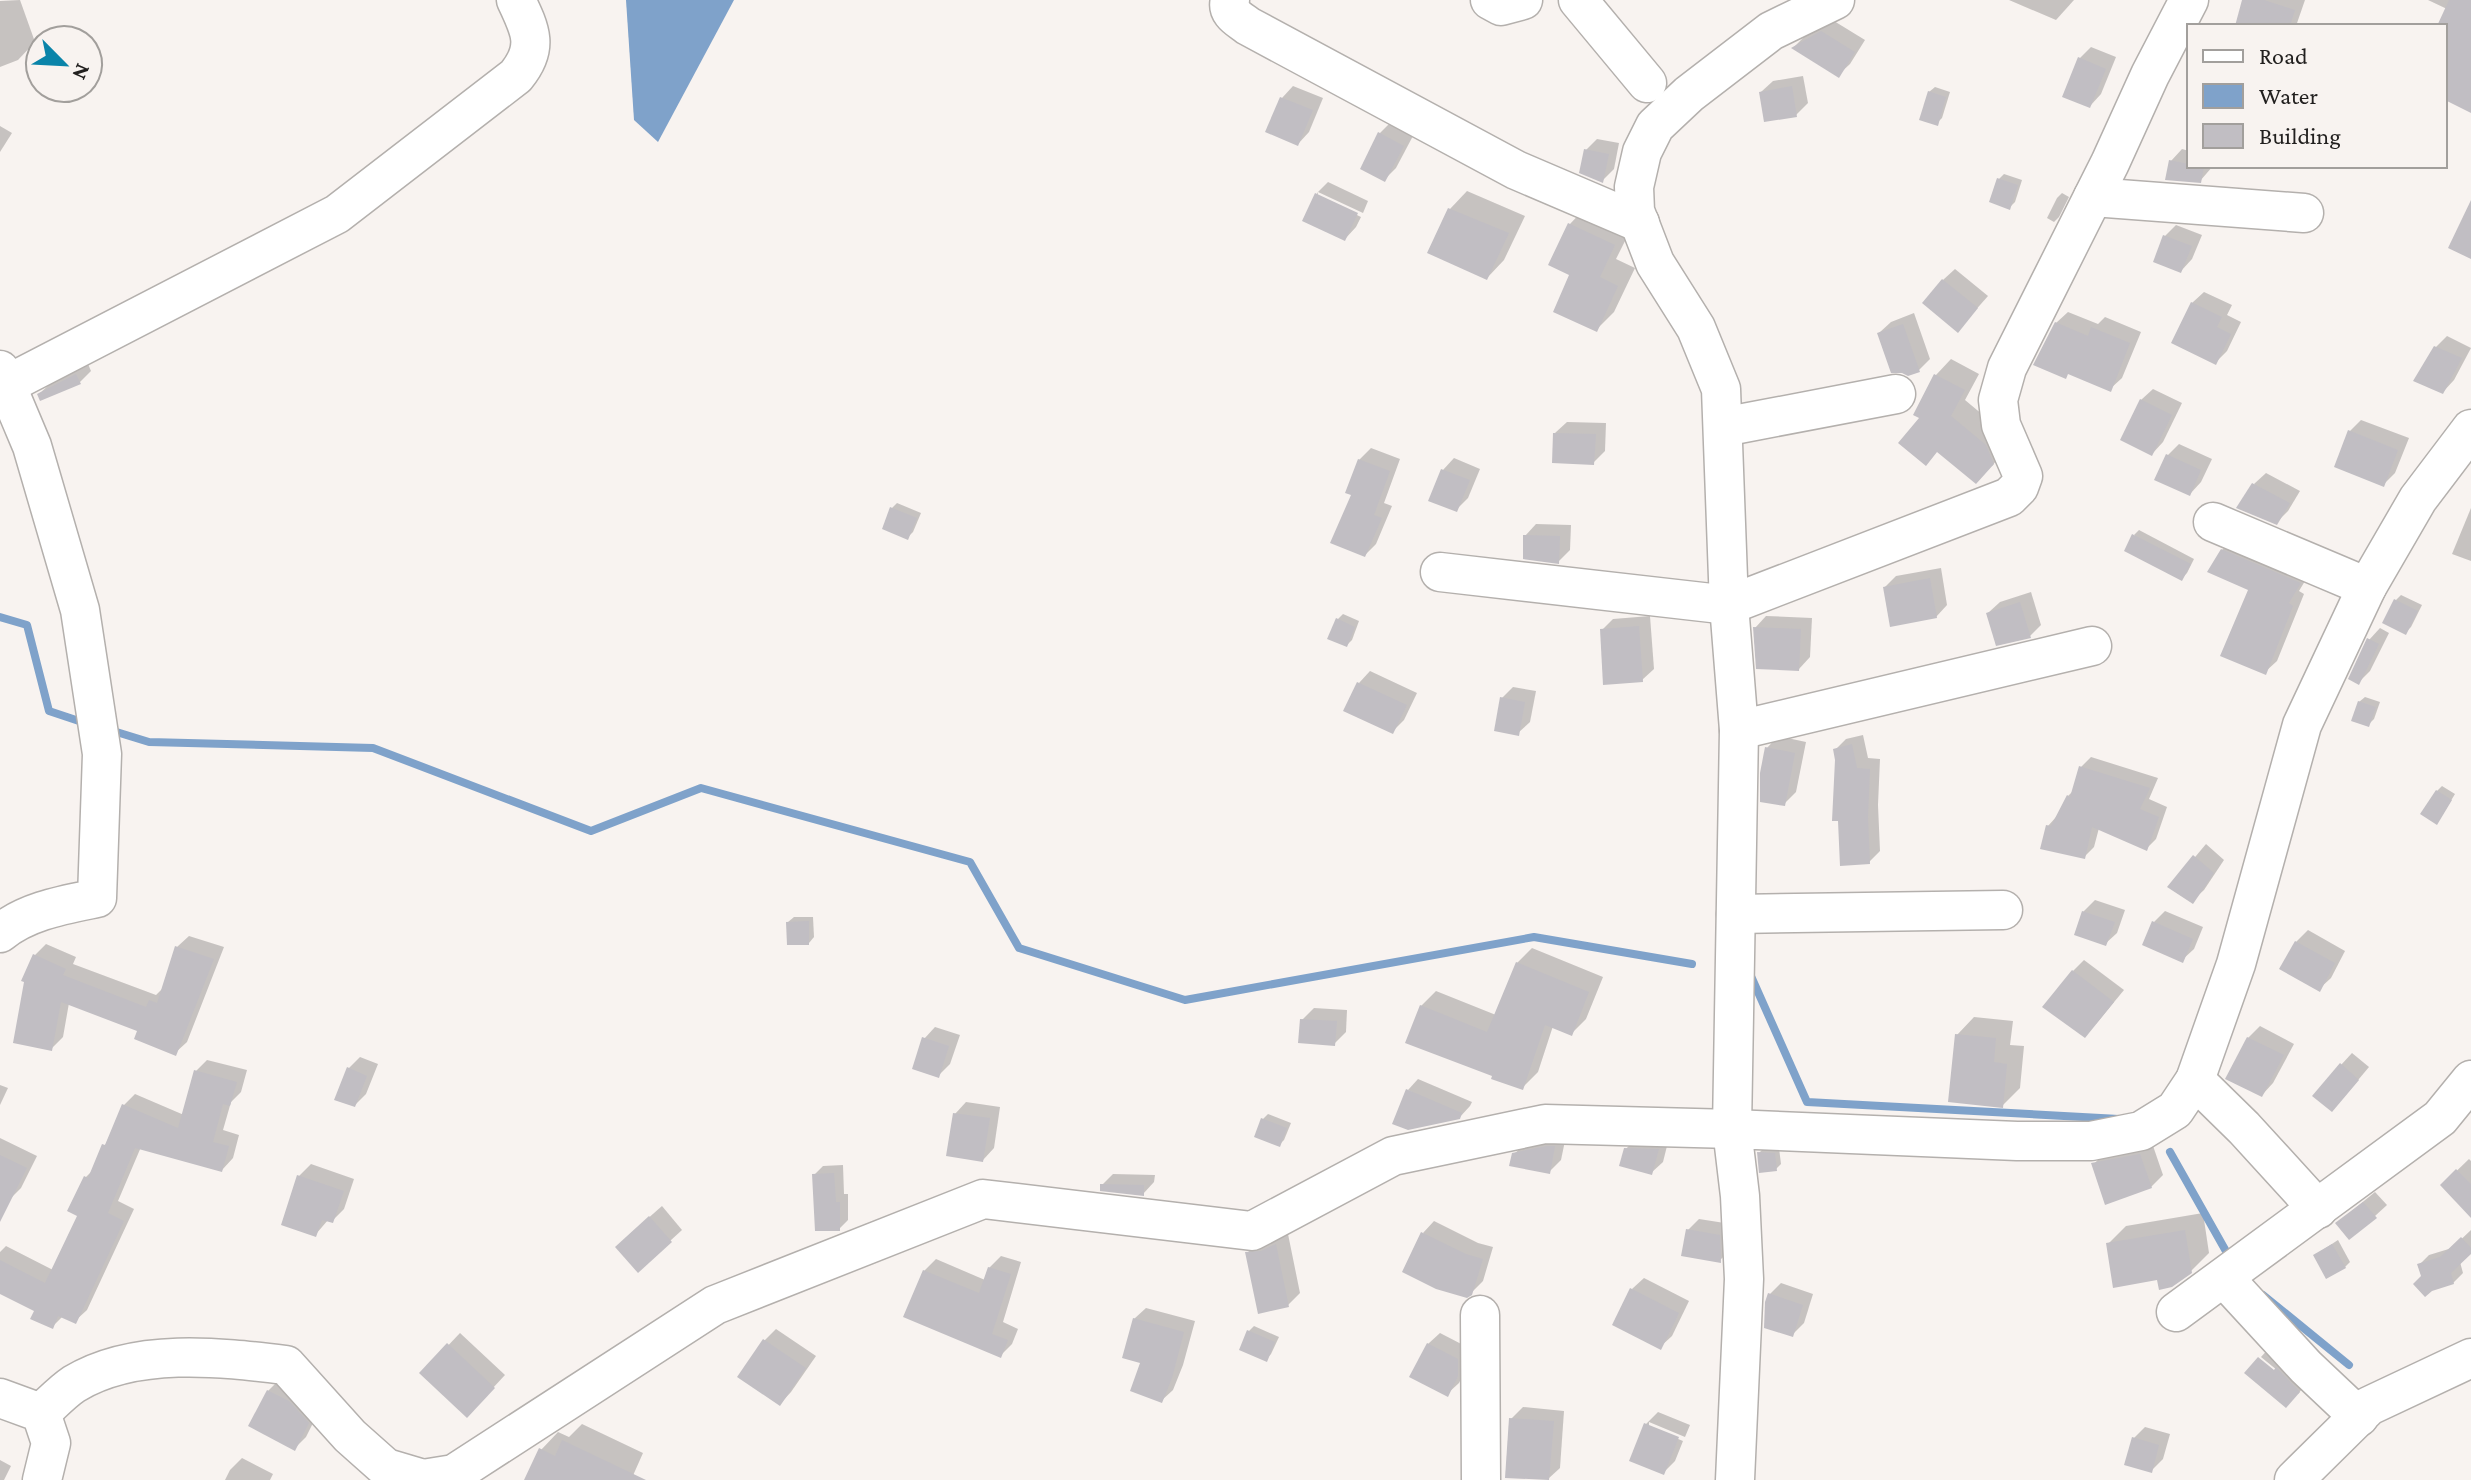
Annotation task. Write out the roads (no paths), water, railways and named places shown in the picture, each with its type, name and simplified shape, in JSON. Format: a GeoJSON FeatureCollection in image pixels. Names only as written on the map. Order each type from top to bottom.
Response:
{"type":"FeatureCollection","features":[{"type":"Feature","properties":{"kind":"street"},"geometry":{"type":"LineString","coordinates":[[0,933],[15,921],[61,905],[97,898],[102,754],[80,610],[32,446],[3,378],[337,214],[516,76],[531,52],[527,23],[516,0]]}},
{"type":"Feature","properties":{"kind":"street"},"geometry":{"type":"LineString","coordinates":[[1230,0],[1231,13],[1248,26],[1516,170],[1640,223]]}},
{"type":"Feature","properties":{"kind":"street"},"geometry":{"type":"LineString","coordinates":[[1490,0],[1501,6],[1523,0]]}},
{"type":"Feature","properties":{"kind":"street"},"geometry":{"type":"LineString","coordinates":[[1578,0],[1647,83]]}},
{"type":"Feature","properties":{"kind":"street"},"geometry":{"type":"LineString","coordinates":[[1735,1480],[1744,1279],[1740,1196],[1732,1129],[1739,730],[1729,605],[1721,389],[1696,328],[1655,263],[1635,211],[1634,187],[1642,152],[1655,126],[1689,94],[1771,31],[1835,0]]}},
{"type":"Feature","properties":{"kind":"street"},"geometry":{"type":"LineString","coordinates":[[1440,572],[1729,605],[2009,497],[2019,487],[2023,476],[2001,425],[1998,400],[2007,368],[2189,0]]}},
{"type":"Feature","properties":{"kind":"street"},"geometry":{"type":"LineString","coordinates":[[2093,197],[2304,213]]}},
{"type":"Feature","properties":{"kind":"street"},"geometry":{"type":"LineString","coordinates":[[1723,427],[1896,394]]}},
{"type":"Feature","properties":{"kind":"street"},"geometry":{"type":"LineString","coordinates":[[41,1413],[73,1385],[102,1371],[159,1359],[214,1356],[286,1365],[350,1436],[386,1468],[423,1479],[454,1474],[715,1305],[983,1199],[1252,1231],[1393,1156],[1545,1124],[2017,1141],[2091,1141],[2141,1131],[2175,1110],[2195,1080],[2236,964],[2302,725],[2367,587],[2418,499],[2471,429]]}},
{"type":"Feature","properties":{"kind":"street"},"geometry":{"type":"LineString","coordinates":[[2213,522],[2367,587]]}},
{"type":"Feature","properties":{"kind":"street"},"geometry":{"type":"LineString","coordinates":[[1739,730],[2092,646]]}},
{"type":"Feature","properties":{"kind":"street"},"geometry":{"type":"LineString","coordinates":[[1736,914],[2003,910]]}},
{"type":"Feature","properties":{"kind":"street"},"geometry":{"type":"LineString","coordinates":[[2195,1080],[2318,1209]]}},
{"type":"Feature","properties":{"kind":"street"},"geometry":{"type":"LineString","coordinates":[[2176,1312],[2468,1095]]}},
{"type":"Feature","properties":{"kind":"street"},"geometry":{"type":"LineString","coordinates":[[2224,1278],[2306,1367],[2359,1417]]}},
{"type":"Feature","properties":{"kind":"street"},"geometry":{"type":"LineString","coordinates":[[1480,1315],[1481,1480]]}},
{"type":"Feature","properties":{"kind":"street"},"geometry":{"type":"LineString","coordinates":[[2294,1480],[2369,1406],[2471,1358]]}},
{"type":"Feature","properties":{"kind":"street"},"geometry":{"type":"LineString","coordinates":[[0,1398],[41,1413]]}},
{"type":"Feature","properties":{"kind":"street"},"geometry":{"type":"LineString","coordinates":[[41,1413],[51,1443],[42,1480]]}},
{"type":"Feature","properties":{"kind":"water"},"geometry":{"type":"Polygon","coordinates":[[[626,0],[734,0],[658,142],[634,120],[626,0]]]}},
{"type":"Feature","properties":{"kind":"waterway"},"geometry":{"type":"LineString","coordinates":[[0,617],[27,625],[49,711],[85,723]]}},
{"type":"Feature","properties":{"kind":"waterway"},"geometry":{"type":"LineString","coordinates":[[110,730],[149,742],[373,748],[591,831],[701,788],[970,862],[1019,948],[1185,1000],[1534,937],[1692,964]]}},
{"type":"Feature","properties":{"kind":"waterway"},"geometry":{"type":"LineString","coordinates":[[1750,974],[1807,1102],[2119,1119]]}},
{"type":"Feature","properties":{"kind":"waterway"},"geometry":{"type":"LineString","coordinates":[[2170,1152],[2227,1253]]}},
{"type":"Feature","properties":{"kind":"waterway"},"geometry":{"type":"LineString","coordinates":[[2263,1295],[2349,1365]]}}]}
